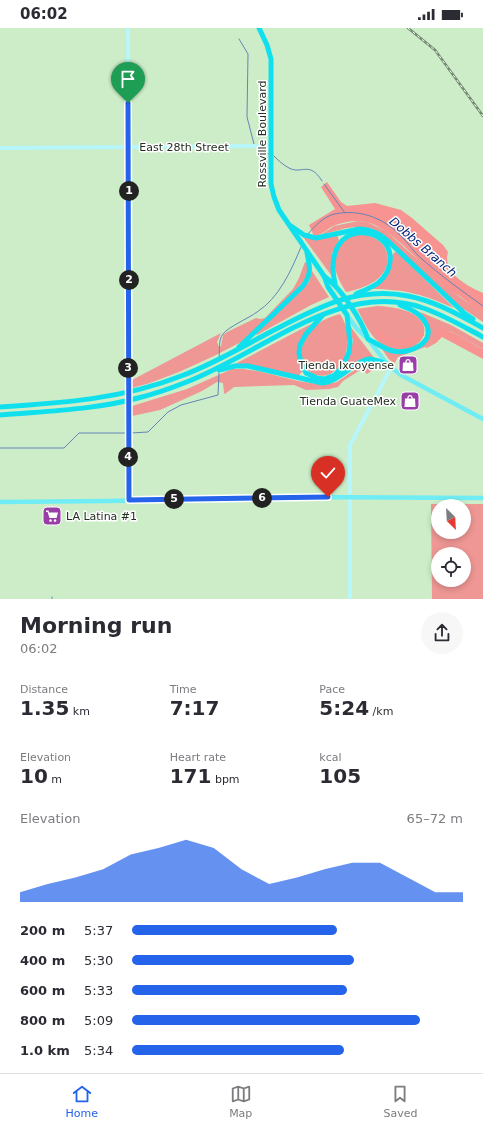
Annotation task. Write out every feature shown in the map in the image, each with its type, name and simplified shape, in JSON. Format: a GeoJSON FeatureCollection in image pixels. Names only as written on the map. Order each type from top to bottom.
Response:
{"type":"FeatureCollection","features":[{"type":"Feature","properties":{"kind":"highway","name":"Rossville Boulevard"},"geometry":{"type":"LineString","coordinates":[[258,28],[267,45],[271,59],[272,192],[279,210],[324,276],[328,287],[347,315]]}},
{"type":"Feature","properties":{"kind":"highway"},"geometry":{"type":"LineString","coordinates":[[289,225],[304,235],[316,238],[359,229],[377,232],[464,313],[483,328]]}},
{"type":"Feature","properties":{"kind":"highway"},"geometry":{"type":"LineString","coordinates":[[0,407],[82,401],[138,390],[182,376],[322,306],[350,297],[372,287],[385,275],[390,266],[389,250],[382,241],[372,234],[360,232],[351,234],[342,240],[337,247],[333,258],[333,276],[335,285]]}},
{"type":"Feature","properties":{"kind":"highway"},"geometry":{"type":"LineString","coordinates":[[232,352],[307,281],[310,266],[304,246]]}},
{"type":"Feature","properties":{"kind":"highway","name":"Rossville Boulevard"},"geometry":{"type":"LineString","coordinates":[[324,276],[335,285],[364,326],[368,339]]}},
{"type":"Feature","properties":{"kind":"highway"},"geometry":{"type":"LineString","coordinates":[[350,297],[382,293],[408,296],[434,303],[483,328]]}},
{"type":"Feature","properties":{"kind":"highway"},"geometry":{"type":"LineString","coordinates":[[368,339],[386,348],[400,352],[417,348],[425,342],[428,329],[425,321],[410,309],[390,301]]}},
{"type":"Feature","properties":{"kind":"highway"},"geometry":{"type":"LineString","coordinates":[[0,415],[67,410],[115,404],[180,385],[210,372],[326,312],[358,303],[390,301],[401,302],[423,308],[449,319],[483,338]]}},
{"type":"Feature","properties":{"kind":"highway"},"geometry":{"type":"LineString","coordinates":[[326,312],[306,334],[299,350],[304,370],[310,376],[324,379],[335,375],[343,366],[346,359],[350,342],[347,315]]}},
{"type":"Feature","properties":{"kind":"highway"},"geometry":{"type":"LineString","coordinates":[[210,372],[235,366],[248,366],[322,383],[334,380],[362,361],[368,359],[387,364]]}},
{"type":"Feature","properties":{"kind":"main road","name":"Rossville Boulevard"},"geometry":{"type":"LineString","coordinates":[[347,315],[357,329],[368,339],[391,368],[401,375],[483,419]]}},
{"type":"Feature","properties":{"kind":"main road"},"geometry":{"type":"LineString","coordinates":[[0,502],[350,497],[483,498]]}},
{"type":"Feature","properties":{"kind":"street"},"geometry":{"type":"LineString","coordinates":[[128,28],[129,500]]}},
{"type":"Feature","properties":{"kind":"street","name":"East 28th Street"},"geometry":{"type":"LineString","coordinates":[[0,148],[271,146]]}},
{"type":"Feature","properties":{"kind":"street"},"geometry":{"type":"LineString","coordinates":[[350,599],[350,445],[391,368]]}},
{"type":"Feature","properties":{"kind":"shaded area"},"geometry":{"type":"Polygon","coordinates":[[[327,182],[341,202],[347,206],[375,203],[401,210],[412,218],[443,245],[448,252],[447,260],[449,266],[457,278],[470,287],[483,293],[483,313],[445,287],[392,236],[368,222],[351,221],[342,223],[314,236],[309,225],[335,209],[321,187],[327,182]]]}},
{"type":"Feature","properties":{"kind":"shaded area"},"geometry":{"type":"Polygon","coordinates":[[[358,221],[367,222],[386,231],[426,267],[443,285],[483,313],[483,322],[459,306],[375,230],[355,227],[341,229],[321,235],[334,226],[358,221]]]}},
{"type":"Feature","properties":{"kind":"shaded area"},"geometry":{"type":"Polygon","coordinates":[[[301,234],[306,238],[337,235],[339,240],[332,253],[331,275],[301,234]]]}},
{"type":"Feature","properties":{"kind":"shaded area"},"geometry":{"type":"Polygon","coordinates":[[[365,234],[377,240],[383,246],[388,256],[388,262],[384,272],[375,281],[361,288],[346,292],[337,276],[335,265],[336,254],[347,237],[365,234]]]}},
{"type":"Feature","properties":{"kind":"shaded area"},"geometry":{"type":"Polygon","coordinates":[[[397,252],[454,308],[414,294],[395,290],[372,289],[378,284],[392,259],[392,255],[397,252]]]}},
{"type":"Feature","properties":{"kind":"shaded area"},"geometry":{"type":"Polygon","coordinates":[[[305,262],[308,263],[307,276],[299,287],[243,341],[179,372],[132,388],[132,380],[221,333],[217,342],[219,347],[221,346],[223,335],[227,332],[256,318],[265,318],[293,289],[305,262]]]}},
{"type":"Feature","properties":{"kind":"shaded area"},"geometry":{"type":"Polygon","coordinates":[[[312,271],[329,297],[311,305],[257,335],[256,333],[309,282],[312,271]]]}},
{"type":"Feature","properties":{"kind":"shaded area"},"geometry":{"type":"Polygon","coordinates":[[[377,306],[402,310],[417,317],[424,326],[423,336],[417,344],[407,349],[393,349],[375,339],[357,309],[377,306]]]}},
{"type":"Feature","properties":{"kind":"shaded area"},"geometry":{"type":"Polygon","coordinates":[[[420,312],[451,325],[483,343],[483,349],[450,331],[425,347],[398,357],[394,364],[380,346],[400,353],[426,342],[425,319],[420,312]]]}},
{"type":"Feature","properties":{"kind":"shaded area"},"geometry":{"type":"Polygon","coordinates":[[[340,314],[345,323],[348,337],[344,359],[341,364],[330,374],[323,376],[311,373],[303,364],[301,351],[304,341],[320,322],[340,314]]]}},
{"type":"Feature","properties":{"kind":"shaded area"},"geometry":{"type":"Polygon","coordinates":[[[311,324],[300,342],[303,371],[298,376],[235,364],[311,324]]]}},
{"type":"Feature","properties":{"kind":"shaded area"},"geometry":{"type":"Polygon","coordinates":[[[350,326],[375,359],[347,368],[345,366],[353,342],[350,326]]]}},
{"type":"Feature","properties":{"kind":"shaded area"},"geometry":{"type":"Polygon","coordinates":[[[437,328],[447,330],[483,349],[483,359],[442,337],[436,343],[427,348],[425,347],[435,340],[437,328]]]}},
{"type":"Feature","properties":{"kind":"shaded area"},"geometry":{"type":"Polygon","coordinates":[[[377,329],[388,338],[396,339],[398,341],[408,339],[420,332],[423,332],[424,335],[412,345],[396,347],[382,340],[375,332],[377,329]]]}},
{"type":"Feature","properties":{"kind":"shaded area"},"geometry":{"type":"Polygon","coordinates":[[[366,362],[374,362],[379,365],[367,374],[362,369],[343,381],[338,387],[330,389],[306,390],[294,385],[234,387],[225,394],[223,383],[217,382],[202,391],[160,410],[132,416],[132,406],[187,389],[232,369],[258,371],[298,381],[324,385],[337,382],[366,362]]]}},
{"type":"Feature","properties":{"kind":"shaded area"},"geometry":{"type":"Polygon","coordinates":[[[471,504],[483,504],[483,599],[432,599],[432,587],[471,587],[471,547],[431,547],[431,539],[471,539],[471,504]]]}},
{"type":"Feature","properties":{"kind":"waterway"},"geometry":{"type":"LineString","coordinates":[[239,39],[248,54],[247,117],[254,144]]}},
{"type":"Feature","properties":{"kind":"waterway"},"geometry":{"type":"LineString","coordinates":[[257,148],[260,153],[269,154]]}},
{"type":"Feature","properties":{"kind":"waterway"},"geometry":{"type":"LineString","coordinates":[[274,156],[283,164],[294,170],[306,169],[313,171],[322,181]]}},
{"type":"Feature","properties":{"kind":"waterway"},"geometry":{"type":"LineString","coordinates":[[324,184],[345,213]]}},
{"type":"Feature","properties":{"kind":"waterway","name":"Dobbs Branch"},"geometry":{"type":"LineString","coordinates":[[308,234],[323,219],[335,214],[361,214],[377,219],[392,228],[419,256],[459,289],[483,306]]}},
{"type":"Feature","properties":{"kind":"waterway","name":"Dobbs Branch"},"geometry":{"type":"LineString","coordinates":[[219,358],[221,336],[229,328],[257,312],[272,299],[284,283],[301,247]]}},
{"type":"Feature","properties":{"kind":"waterway","name":"Dobbs Branch"},"geometry":{"type":"LineString","coordinates":[[131,433],[148,432],[168,412],[181,405],[218,395],[219,373]]}},
{"type":"Feature","properties":{"kind":"waterway","name":"Dobbs Branch"},"geometry":{"type":"LineString","coordinates":[[0,448],[64,448],[79,433],[128,433]]}},
{"type":"Feature","properties":{"kind":"railway"},"geometry":{"type":"LineString","coordinates":[[408,28],[435,50],[483,116]]}},
{"type":"Feature","properties":{"kind":"place","name":"Tienda Ixcoyense"},"geometry":{"type":"Point","coordinates":[408,365]}},
{"type":"Feature","properties":{"kind":"place","name":"Tienda GuateMex"},"geometry":{"type":"Point","coordinates":[410,401]}},
{"type":"Feature","properties":{"kind":"place","name":"LA Latina #1"},"geometry":{"type":"Point","coordinates":[52,516]}},
{"type":"Feature","properties":{"kind":"route"},"geometry":{"type":"LineString","coordinates":[[128,103],[129,500],[328,497]]}}]}
